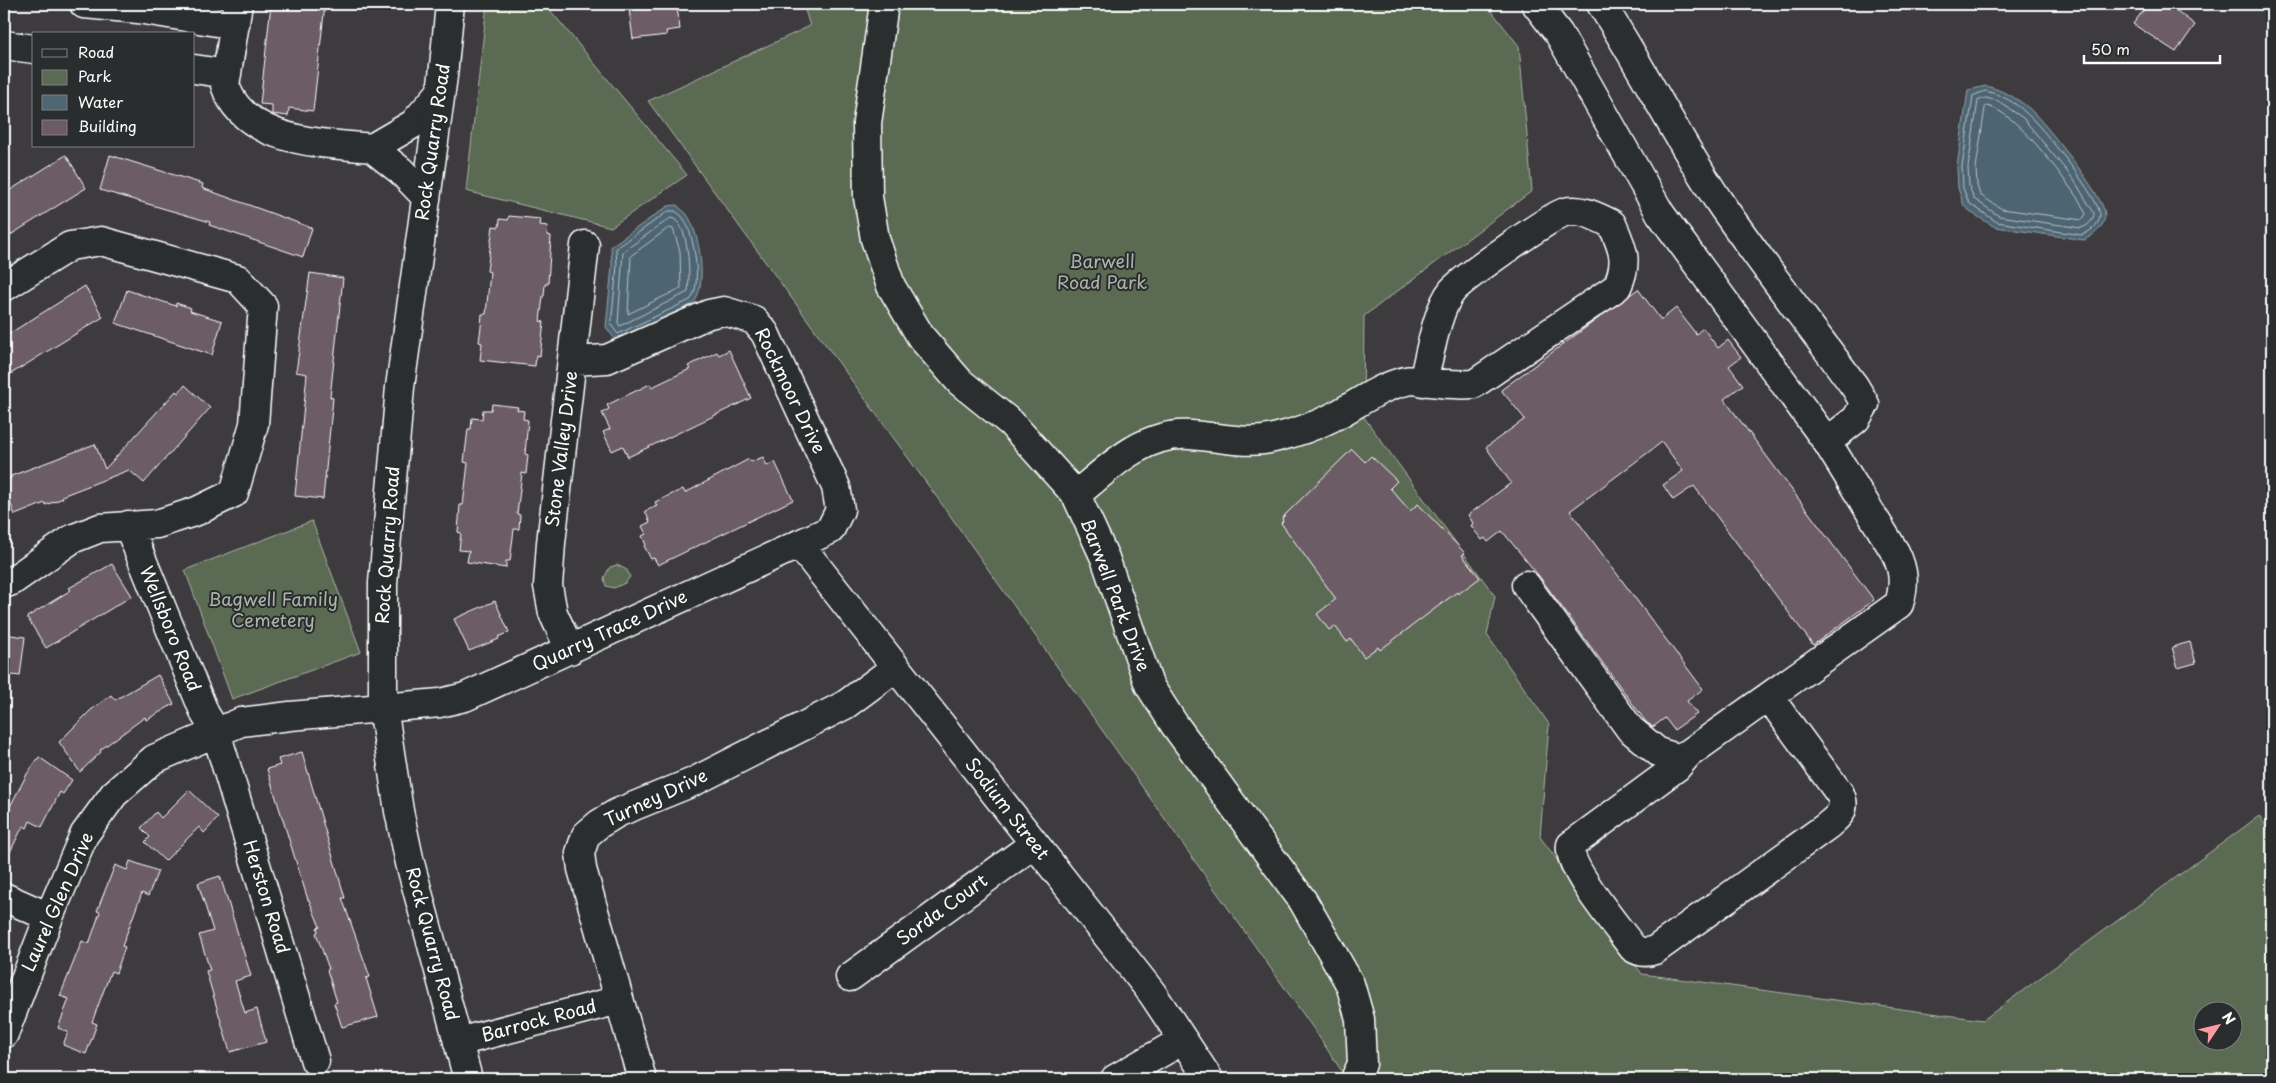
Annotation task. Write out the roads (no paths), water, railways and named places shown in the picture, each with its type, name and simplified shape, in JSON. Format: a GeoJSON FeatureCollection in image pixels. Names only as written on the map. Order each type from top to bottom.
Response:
{"type":"FeatureCollection","features":[{"type":"Feature","properties":{"kind":"street"},"geometry":{"type":"LineString","coordinates":[[84,4],[138,6],[237,14],[225,85],[230,98],[260,126],[299,140],[372,148],[401,171],[426,197]]}},
{"type":"Feature","properties":{"kind":"street","name":"Rock Quarry Road"},"geometry":{"type":"LineString","coordinates":[[450,4],[443,76],[438,95],[398,406],[383,583],[383,707],[399,811],[410,863],[468,1079]]}},
{"type":"Feature","properties":{"kind":"street","name":"Barwell Park Drive"},"geometry":{"type":"LineString","coordinates":[[884,4],[867,123],[868,188],[875,239],[891,286],[921,337],[960,382],[1011,423],[1076,495],[1105,558],[1149,685],[1174,724],[1303,901],[1350,984],[1360,1019],[1362,1064],[1355,1079]]}},
{"type":"Feature","properties":{"kind":"street"},"geometry":{"type":"LineString","coordinates":[[1526,585],[1630,729],[1658,752],[1677,758],[1688,754],[1899,604],[1903,590],[1901,565],[1895,552],[1826,442],[1660,213],[1559,34],[1536,4]]}},
{"type":"Feature","properties":{"kind":"street"},"geometry":{"type":"LineString","coordinates":[[1601,4],[1629,47],[1688,152],[1722,206],[1855,387],[1865,404],[1856,419],[1826,442]]}},
{"type":"Feature","properties":{"kind":"street"},"geometry":{"type":"LineString","coordinates":[[4,45],[32,48]]}},
{"type":"Feature","properties":{"kind":"street"},"geometry":{"type":"LineString","coordinates":[[195,70],[228,74]]}},
{"type":"Feature","properties":{"kind":"street"},"geometry":{"type":"LineString","coordinates":[[372,148],[413,124],[438,95]]}},
{"type":"Feature","properties":{"kind":"street"},"geometry":{"type":"LineString","coordinates":[[1076,495],[1121,458],[1152,440],[1189,435],[1228,440],[1268,439],[1304,430],[1332,417],[1377,390],[1408,380],[1423,382],[1458,385],[1474,384],[1617,287],[1624,272],[1624,252],[1612,224],[1587,212],[1564,212],[1518,241],[1452,291],[1440,315],[1423,382]]}},
{"type":"Feature","properties":{"kind":"street"},"geometry":{"type":"LineString","coordinates":[[4,287],[70,246],[101,241],[238,279],[263,306],[254,424],[234,493],[197,511],[157,524],[100,528],[72,539],[12,581],[4,584]]}},
{"type":"Feature","properties":{"kind":"street","name":"Stone Valley Drive"},"geometry":{"type":"LineString","coordinates":[[570,650],[553,613],[548,586],[551,543],[585,245]]}},
{"type":"Feature","properties":{"kind":"street","name":"Rockmoor Drive"},"geometry":{"type":"LineString","coordinates":[[572,360],[607,359],[709,314],[724,311],[754,320],[765,333],[836,487],[840,510],[830,530]]}},
{"type":"Feature","properties":{"kind":"street","name":"Wellsboro Road"},"geometry":{"type":"LineString","coordinates":[[128,525],[205,714],[216,732]]}},
{"type":"Feature","properties":{"kind":"street","name":"Quarry Trace Drive"},"geometry":{"type":"LineString","coordinates":[[383,707],[440,703],[465,697],[830,530]]}},
{"type":"Feature","properties":{"kind":"street","name":"Sodium Street"},"geometry":{"type":"LineString","coordinates":[[799,544],[1152,994],[1209,1079]]}},
{"type":"Feature","properties":{"kind":"street","name":"Turney Drive"},"geometry":{"type":"LineString","coordinates":[[642,1079],[582,869],[580,853],[586,835],[617,813],[693,782],[845,704],[895,668]]}},
{"type":"Feature","properties":{"kind":"street"},"geometry":{"type":"LineString","coordinates":[[1688,754],[1678,767],[1571,845],[1570,849],[1572,858],[1583,879],[1633,948],[1640,952],[1648,953],[1656,950],[1827,826],[1839,816],[1844,808],[1844,802],[1840,794],[1769,697]]}},
{"type":"Feature","properties":{"kind":"street","name":"Laurel Glen Drive"},"geometry":{"type":"LineString","coordinates":[[4,1034],[48,917],[84,835],[114,794],[154,759],[242,722],[383,707]]}},
{"type":"Feature","properties":{"kind":"street","name":"Herston Road"},"geometry":{"type":"LineString","coordinates":[[216,732],[315,1062]]}},
{"type":"Feature","properties":{"kind":"street","name":"Sorda Court"},"geometry":{"type":"LineString","coordinates":[[850,977],[1034,844]]}},
{"type":"Feature","properties":{"kind":"street"},"geometry":{"type":"LineString","coordinates":[[4,897],[48,917]]}},
{"type":"Feature","properties":{"kind":"street","name":"Barrock Road"},"geometry":{"type":"LineString","coordinates":[[458,1042],[619,1000]]}},
{"type":"Feature","properties":{"kind":"street"},"geometry":{"type":"LineString","coordinates":[[1115,1079],[1183,1040]]}},
{"type":"Feature","properties":{"kind":"water"},"geometry":{"type":"Polygon","coordinates":[[[1986,86],[2009,95],[2030,109],[2085,177],[2103,206],[2105,215],[2101,227],[2091,236],[2084,240],[1995,227],[1964,206],[1958,188],[1957,167],[1968,90],[1986,86]]]}},
{"type":"Feature","properties":{"kind":"water"},"geometry":{"type":"Polygon","coordinates":[[[677,205],[688,216],[699,247],[701,273],[698,296],[693,304],[616,341],[606,327],[612,266],[611,246],[668,206],[677,205]]]}},
{"type":"Feature","properties":{"kind":"park label","name":"Barwell Road Park"},"geometry":{"type":"Point","coordinates":[1102,272]}},
{"type":"Feature","properties":{"kind":"park label","name":"Bagwell Family Cemetery"},"geometry":{"type":"Point","coordinates":[273,610]}}]}
